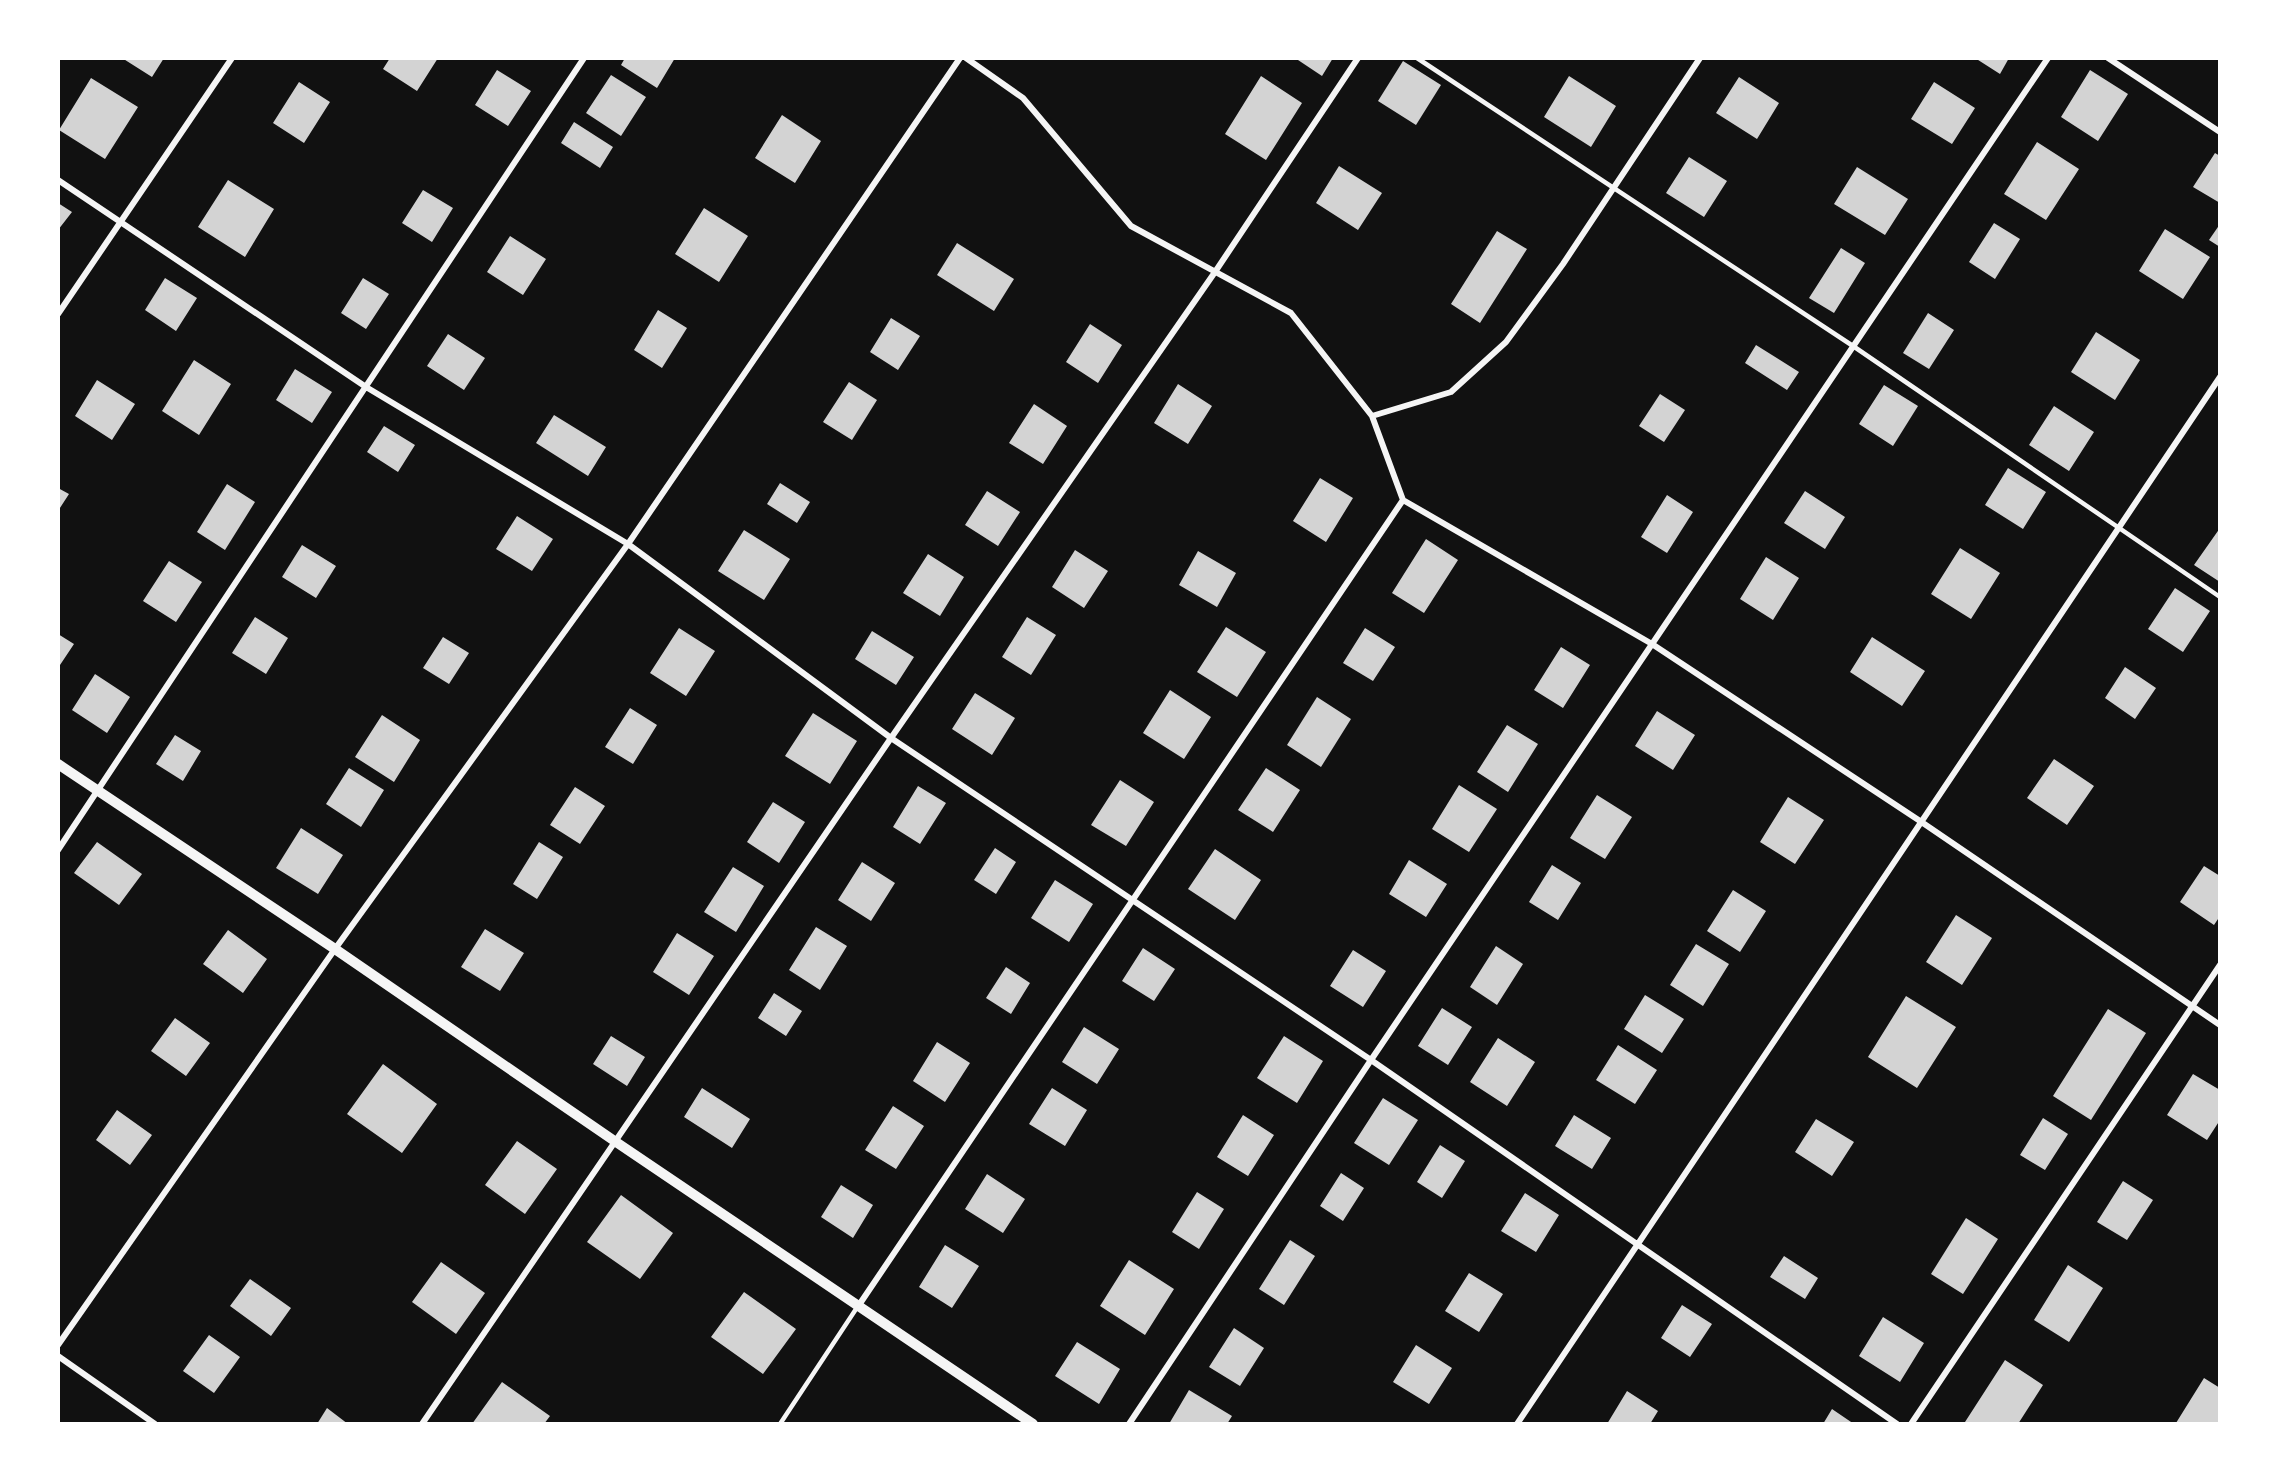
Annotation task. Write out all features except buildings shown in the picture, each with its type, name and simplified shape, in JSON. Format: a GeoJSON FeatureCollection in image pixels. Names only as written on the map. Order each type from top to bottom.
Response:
{"type":"FeatureCollection","features":[{"type":"Feature","properties":{"kind":"street"},"geometry":{"type":"LineString","coordinates":[[58,314],[232,58]]}},
{"type":"Feature","properties":{"kind":"street"},"geometry":{"type":"LineString","coordinates":[[58,850],[584,58]]}},
{"type":"Feature","properties":{"kind":"street"},"geometry":{"type":"LineString","coordinates":[[58,1345],[335,949],[628,544],[960,58]]}},
{"type":"Feature","properties":{"kind":"street"},"geometry":{"type":"LineString","coordinates":[[966,58],[1023,98],[1131,226],[1291,313],[1372,416],[1403,501],[1652,644],[1920,821],[2220,1025]]}},
{"type":"Feature","properties":{"kind":"street"},"geometry":{"type":"LineString","coordinates":[[422,1424],[891,738],[1215,272],[1358,58]]}},
{"type":"Feature","properties":{"kind":"street"},"geometry":{"type":"LineString","coordinates":[[1372,416],[1451,392],[1506,342],[1563,264],[1700,58]]}},
{"type":"Feature","properties":{"kind":"street"},"geometry":{"type":"LineString","coordinates":[[1129,1424],[1371,1060],[2048,58]]}},
{"type":"Feature","properties":{"kind":"street"},"geometry":{"type":"LineString","coordinates":[[2108,58],[2220,132]]}},
{"type":"Feature","properties":{"kind":"street"},"geometry":{"type":"LineString","coordinates":[[58,180],[366,387],[628,544],[891,738],[1371,1060],[1897,1424]]}},
{"type":"Feature","properties":{"kind":"street"},"geometry":{"type":"LineString","coordinates":[[1517,1424],[1637,1242],[2220,377]]}},
{"type":"Feature","properties":{"kind":"street"},"geometry":{"type":"LineString","coordinates":[[859,1305],[1403,501]]}},
{"type":"Feature","properties":{"kind":"street"},"geometry":{"type":"LineString","coordinates":[[58,764],[335,949],[1030,1422]]}},
{"type":"Feature","properties":{"kind":"street"},"geometry":{"type":"LineString","coordinates":[[1911,1424],[2220,965]]}},
{"type":"Feature","properties":{"kind":"street"},"geometry":{"type":"LineString","coordinates":[[58,1356],[155,1424]]}},
{"type":"Feature","properties":{"kind":"lane"},"geometry":{"type":"LineString","coordinates":[[1417,58],[1853,346],[2220,597]]}},
{"type":"Feature","properties":{"kind":"lane"},"geometry":{"type":"LineString","coordinates":[[780,1424],[859,1305]]}}]}
